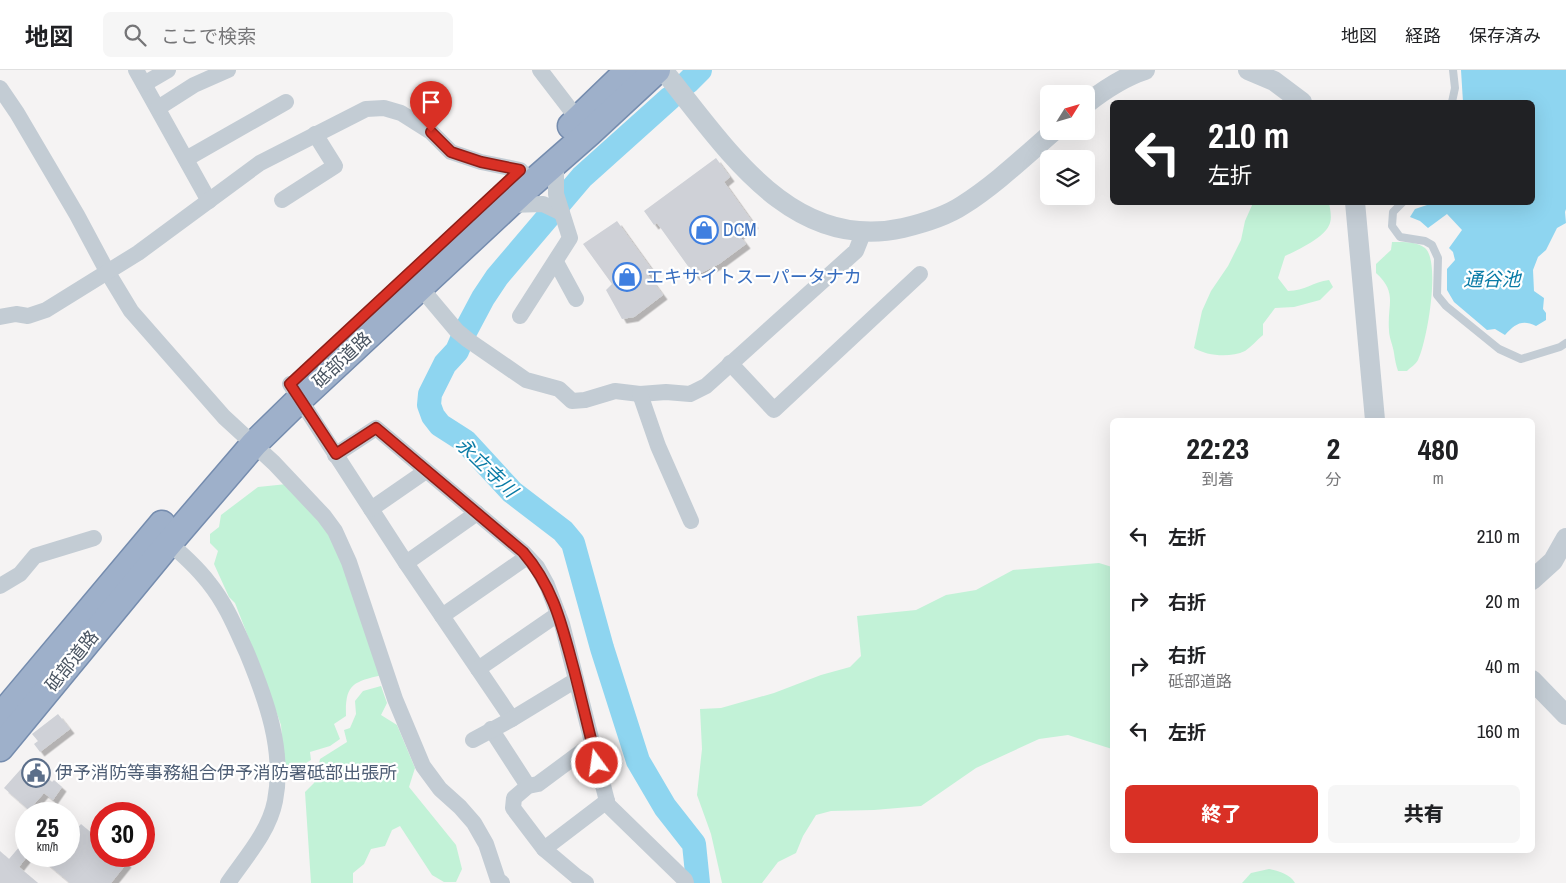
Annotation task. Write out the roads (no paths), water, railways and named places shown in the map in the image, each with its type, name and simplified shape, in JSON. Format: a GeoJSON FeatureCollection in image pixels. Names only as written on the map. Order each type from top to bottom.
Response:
{"type":"FeatureCollection","features":[{"type":"Feature","properties":{"kind":"highway","name":"砥部道路"},"geometry":{"type":"LineString","coordinates":[[0,717],[248,438],[295,391],[531,186],[556,162],[629,70]]}},
{"type":"Feature","properties":{"kind":"highway","name":"砥部道路"},"geometry":{"type":"LineString","coordinates":[[295,391],[420,287],[531,186],[583,127],[657,70]]}},
{"type":"Feature","properties":{"kind":"highway","name":"砥部道路"},"geometry":{"type":"LineString","coordinates":[[0,748],[162,537]]}},
{"type":"Feature","properties":{"kind":"street"},"geometry":{"type":"LineString","coordinates":[[168,70],[140,77],[209,201]]}},
{"type":"Feature","properties":{"kind":"street"},"geometry":{"type":"LineString","coordinates":[[158,108],[194,85],[228,70]]}},
{"type":"Feature","properties":{"kind":"street"},"geometry":{"type":"LineString","coordinates":[[540,70],[583,127]]}},
{"type":"Feature","properties":{"kind":"street"},"geometry":{"type":"LineString","coordinates":[[663,70],[745,171],[778,199],[809,219],[845,230],[883,232],[925,223],[962,206],[1043,140]]}},
{"type":"Feature","properties":{"kind":"street"},"geometry":{"type":"LineString","coordinates":[[1095,97],[1133,74],[1145,70]]}},
{"type":"Feature","properties":{"kind":"street"},"geometry":{"type":"LineString","coordinates":[[1248,70],[1274,81],[1299,100]]}},
{"type":"Feature","properties":{"kind":"street"},"geometry":{"type":"LineString","coordinates":[[0,88],[17,113],[77,215],[131,311],[224,417],[248,438],[324,516],[335,531],[349,562],[395,699],[423,766],[440,789],[474,823],[486,844],[498,880],[502,883]]}},
{"type":"Feature","properties":{"kind":"street"},"geometry":{"type":"LineString","coordinates":[[186,159],[286,102]]}},
{"type":"Feature","properties":{"kind":"street"},"geometry":{"type":"LineString","coordinates":[[0,317],[16,314],[28,316],[46,310],[108,273],[172,229],[260,163],[366,109],[384,108],[401,113],[423,127],[451,152],[481,162],[531,186],[562,213]]}},
{"type":"Feature","properties":{"kind":"street"},"geometry":{"type":"LineString","coordinates":[[282,200],[335,166],[315,134]]}},
{"type":"Feature","properties":{"kind":"street"},"geometry":{"type":"LineString","coordinates":[[520,316],[570,238],[556,194],[556,162]]}},
{"type":"Feature","properties":{"kind":"street"},"geometry":{"type":"LineString","coordinates":[[1355,205],[1375,418]]}},
{"type":"Feature","properties":{"kind":"street"},"geometry":{"type":"LineString","coordinates":[[420,287],[463,335],[526,380],[559,389],[572,401],[585,400],[614,392],[690,394],[706,386],[856,251],[864,231]]}},
{"type":"Feature","properties":{"kind":"street"},"geometry":{"type":"LineString","coordinates":[[556,262],[576,299]]}},
{"type":"Feature","properties":{"kind":"street"},"geometry":{"type":"LineString","coordinates":[[730,363],[774,410],[920,274]]}},
{"type":"Feature","properties":{"kind":"street"},"geometry":{"type":"LineString","coordinates":[[295,391],[406,562],[512,719]]}},
{"type":"Feature","properties":{"kind":"street"},"geometry":{"type":"LineString","coordinates":[[640,394],[658,446],[691,521]]}},
{"type":"Feature","properties":{"kind":"street"},"geometry":{"type":"LineString","coordinates":[[336,454],[376,428],[528,557],[547,585],[558,614],[608,805],[686,883]]}},
{"type":"Feature","properties":{"kind":"street"},"geometry":{"type":"LineString","coordinates":[[371,508],[426,471]]}},
{"type":"Feature","properties":{"kind":"street"},"geometry":{"type":"LineString","coordinates":[[406,562],[476,513]]}},
{"type":"Feature","properties":{"kind":"street"},"geometry":{"type":"LineString","coordinates":[[162,537],[209,583],[234,622],[262,690],[274,735],[278,768],[275,802],[263,832],[228,883]]}},
{"type":"Feature","properties":{"kind":"street"},"geometry":{"type":"LineString","coordinates":[[0,586],[20,574],[35,556],[94,538]]}},
{"type":"Feature","properties":{"kind":"street"},"geometry":{"type":"LineString","coordinates":[[1535,577],[1553,561],[1566,538]]}},
{"type":"Feature","properties":{"kind":"street"},"geometry":{"type":"LineString","coordinates":[[442,616],[528,557]]}},
{"type":"Feature","properties":{"kind":"street"},"geometry":{"type":"LineString","coordinates":[[478,669],[558,614]]}},
{"type":"Feature","properties":{"kind":"street"},"geometry":{"type":"LineString","coordinates":[[473,740],[576,680]]}},
{"type":"Feature","properties":{"kind":"street"},"geometry":{"type":"LineString","coordinates":[[1535,683],[1555,706],[1566,715]]}},
{"type":"Feature","properties":{"kind":"street"},"geometry":{"type":"LineString","coordinates":[[491,730],[528,786]]}},
{"type":"Feature","properties":{"kind":"street"},"geometry":{"type":"LineString","coordinates":[[586,883],[544,849],[513,808],[514,798],[528,786],[538,784],[592,744]]}},
{"type":"Feature","properties":{"kind":"street"},"geometry":{"type":"LineString","coordinates":[[544,849],[607,801]]}},
{"type":"Feature","properties":{"kind":"lane"},"geometry":{"type":"LineString","coordinates":[[1452,100],[1455,88],[1453,70]]}},
{"type":"Feature","properties":{"kind":"lane"},"geometry":{"type":"LineString","coordinates":[[1400,205],[1393,212],[1392,226],[1400,237],[1425,241],[1432,246],[1438,258],[1437,295],[1446,306],[1499,349],[1521,360],[1560,347],[1566,343]]}},
{"type":"Feature","properties":{"kind":"water","name":"通谷池"},"geometry":{"type":"Polygon","coordinates":[[[1461,70],[1566,70],[1566,223],[1557,228],[1546,250],[1538,257],[1533,270],[1534,291],[1544,298],[1543,309],[1546,313],[1546,320],[1536,326],[1527,323],[1519,324],[1505,335],[1495,329],[1487,330],[1454,302],[1447,290],[1447,269],[1455,260],[1453,252],[1449,248],[1462,230],[1447,214],[1428,228],[1420,221],[1410,217],[1415,209],[1427,205],[1535,205],[1535,100],[1463,100],[1461,70]]]}},
{"type":"Feature","properties":{"kind":"waterway","name":"永立寺川"},"geometry":{"type":"LineString","coordinates":[[688,82],[700,70]]}},
{"type":"Feature","properties":{"kind":"waterway","name":"永立寺川"},"geometry":{"type":"LineString","coordinates":[[670,98],[582,177],[497,277],[483,298],[457,351],[445,364],[430,394],[429,405],[433,416],[440,425],[465,441],[512,492],[563,531],[573,543],[602,648],[638,761],[665,807],[694,844],[698,883]]}},
{"type":"Feature","properties":{"kind":"place","name":"DCM"},"geometry":{"type":"Point","coordinates":[704,230]}},
{"type":"Feature","properties":{"kind":"place","name":"エキサイトスーパータナカ"},"geometry":{"type":"Point","coordinates":[627,277]}},
{"type":"Feature","properties":{"kind":"place","name":"伊予消防等事務組合伊予消防署砥部出張所"},"geometry":{"type":"Point","coordinates":[36,773]}}]}
